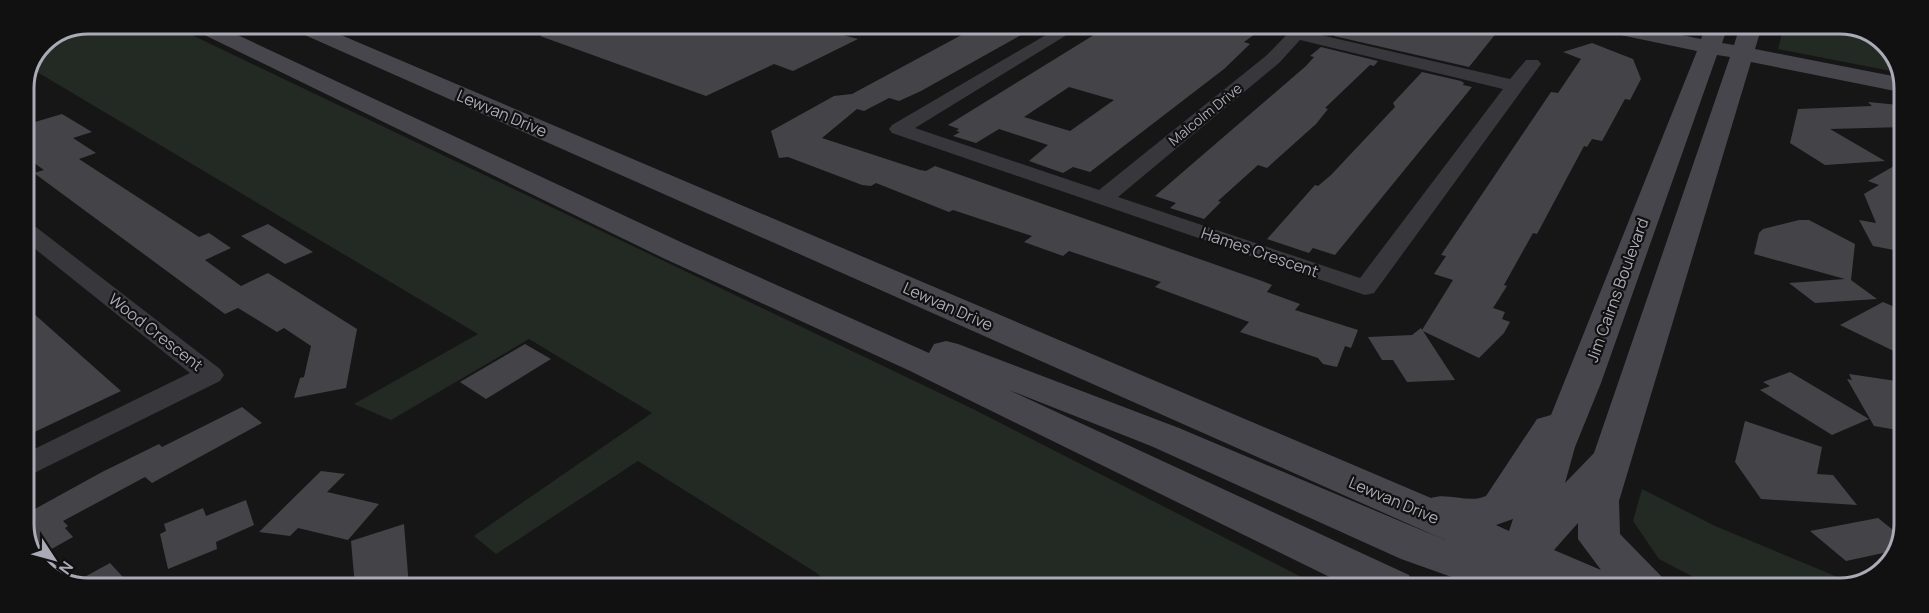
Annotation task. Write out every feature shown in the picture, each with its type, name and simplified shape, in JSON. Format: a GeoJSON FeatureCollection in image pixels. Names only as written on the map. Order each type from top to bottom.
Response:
{"type":"FeatureCollection","features":[{"type":"Feature","properties":{"kind":"main road"},"geometry":{"type":"LineString","coordinates":[[218,34],[674,251],[920,362],[1372,578]]}},
{"type":"Feature","properties":{"kind":"main road"},"geometry":{"type":"LineString","coordinates":[[304,34],[390,64]]}},
{"type":"Feature","properties":{"kind":"main road","name":"Lewvan Drive"},"geometry":{"type":"LineString","coordinates":[[320,34],[752,219],[1392,500],[1526,572],[1552,578]]}},
{"type":"Feature","properties":{"kind":"main road"},"geometry":{"type":"LineString","coordinates":[[1692,34],[1713,36],[1744,53],[1894,84]]}},
{"type":"Feature","properties":{"kind":"main road"},"geometry":{"type":"LineString","coordinates":[[1635,578],[1599,539],[1598,501],[1608,464],[1749,34]]}},
{"type":"Feature","properties":{"kind":"main road","name":"Jim Cairns Boulevard"},"geometry":{"type":"LineString","coordinates":[[1526,572],[1556,447],[1583,382],[1713,36]]}},
{"type":"Feature","properties":{"kind":"main road"},"geometry":{"type":"LineString","coordinates":[[674,251],[1164,437],[1416,548],[1463,564],[1492,565],[1526,572],[1608,464]]}},
{"type":"Feature","properties":{"kind":"main road"},"geometry":{"type":"LineString","coordinates":[[1392,500],[1473,516],[1489,513],[1502,507],[1542,438],[1583,382]]}},
{"type":"Feature","properties":{"kind":"street","name":"Hames Crescent"},"geometry":{"type":"LineString","coordinates":[[1060,34],[898,129],[1365,288],[1514,86]]}},
{"type":"Feature","properties":{"kind":"street","name":"Malcolm Drive"},"geometry":{"type":"LineString","coordinates":[[1102,199],[1273,58],[1295,34]]}},
{"type":"Feature","properties":{"kind":"street"},"geometry":{"type":"LineString","coordinates":[[1314,34],[1514,86],[1532,64]]}},
{"type":"Feature","properties":{"kind":"street","name":"Wood Crescent"},"geometry":{"type":"LineString","coordinates":[[34,237],[210,375],[35,461]]}},
{"type":"Feature","properties":{"kind":"shaded area"},"geometry":{"type":"Polygon","coordinates":[[[89,34],[190,34],[973,409],[1303,578],[823,578],[638,461],[496,554],[474,536],[652,413],[529,339],[391,420],[354,404],[478,334],[38,72],[44,59],[50,50],[68,39],[89,34]]]}},
{"type":"Feature","properties":{"kind":"shaded area"},"geometry":{"type":"Polygon","coordinates":[[[1782,34],[1854,36],[1876,48],[1891,71],[1778,49],[1782,34]]]}},
{"type":"Feature","properties":{"kind":"shaded area"},"geometry":{"type":"Polygon","coordinates":[[[1642,489],[1715,526],[1840,578],[1695,578],[1659,559],[1633,521],[1642,489]]]}},
{"type":"Feature","properties":{"kind":"building"},"geometry":{"type":"Polygon","coordinates":[[[546,34],[839,34],[858,39],[793,71],[774,64],[706,96],[540,36],[546,34]]]}},
{"type":"Feature","properties":{"kind":"building"},"geometry":{"type":"Polygon","coordinates":[[[963,34],[1023,34],[899,101],[889,98],[864,111],[857,109],[822,138],[920,170],[926,171],[935,166],[1272,285],[1267,292],[1300,304],[1295,310],[1358,330],[1351,348],[1345,346],[1337,367],[1323,364],[1318,358],[1240,332],[1249,322],[1155,287],[1161,282],[1069,251],[1063,256],[1024,242],[1032,236],[953,210],[949,212],[876,183],[871,186],[862,185],[788,157],[779,158],[771,131],[834,96],[852,94],[963,34]]]}},
{"type":"Feature","properties":{"kind":"building"},"geometry":{"type":"Polygon","coordinates":[[[1095,34],[1255,34],[1244,42],[1250,44],[1224,69],[1090,172],[1073,167],[1063,173],[1029,161],[1048,145],[999,129],[976,143],[953,136],[960,132],[956,131],[959,129],[948,125],[1095,34]],[[1069,87],[1024,117],[1070,131],[1114,100],[1069,87]]]}},
{"type":"Feature","properties":{"kind":"building"},"geometry":{"type":"Polygon","coordinates":[[[1336,34],[1496,34],[1469,67],[1334,36],[1336,34]]]}},
{"type":"Feature","properties":{"kind":"building"},"geometry":{"type":"Polygon","coordinates":[[[1592,43],[1633,59],[1641,79],[1630,100],[1625,99],[1602,141],[1592,139],[1587,147],[1584,146],[1537,234],[1533,233],[1504,285],[1507,286],[1493,308],[1505,312],[1502,319],[1510,322],[1504,333],[1479,358],[1423,331],[1455,380],[1407,382],[1393,360],[1382,360],[1368,337],[1412,335],[1421,328],[1422,330],[1453,280],[1434,274],[1446,256],[1441,255],[1551,92],[1558,93],[1581,59],[1563,52],[1592,43]]]}},
{"type":"Feature","properties":{"kind":"building"},"geometry":{"type":"Polygon","coordinates":[[[1321,47],[1378,61],[1374,66],[1370,65],[1325,108],[1328,109],[1316,124],[1267,168],[1258,165],[1218,201],[1221,202],[1204,219],[1170,208],[1176,203],[1155,196],[1306,66],[1314,57],[1310,56],[1321,47]]]}},
{"type":"Feature","properties":{"kind":"building"},"geometry":{"type":"Polygon","coordinates":[[[1422,72],[1461,81],[1463,85],[1472,87],[1335,255],[1313,248],[1309,253],[1267,239],[1315,185],[1318,186],[1331,175],[1395,107],[1393,103],[1422,72]]]}},
{"type":"Feature","properties":{"kind":"building"},"geometry":{"type":"Polygon","coordinates":[[[1868,102],[1894,105],[1894,127],[1830,129],[1885,161],[1825,165],[1790,143],[1798,109],[1872,106],[1868,102]]]}},
{"type":"Feature","properties":{"kind":"building"},"geometry":{"type":"Polygon","coordinates":[[[62,114],[92,132],[73,138],[96,153],[79,159],[199,237],[209,233],[231,248],[205,260],[241,286],[268,273],[357,329],[346,388],[294,398],[300,378],[304,377],[311,346],[284,328],[277,332],[238,308],[225,314],[34,173],[44,170],[34,163],[35,122],[62,114]]]}},
{"type":"Feature","properties":{"kind":"building"},"geometry":{"type":"Polygon","coordinates":[[[1894,166],[1894,250],[1873,246],[1859,220],[1876,223],[1864,194],[1879,185],[1868,181],[1894,166]]]}},
{"type":"Feature","properties":{"kind":"building"},"geometry":{"type":"Polygon","coordinates":[[[1799,220],[1809,220],[1855,244],[1851,280],[1877,299],[1815,303],[1789,283],[1845,279],[1754,254],[1759,233],[1763,229],[1799,220]]]}},
{"type":"Feature","properties":{"kind":"building"},"geometry":{"type":"Polygon","coordinates":[[[268,224],[313,252],[285,264],[241,236],[268,224]]]}},
{"type":"Feature","properties":{"kind":"building"},"geometry":{"type":"Polygon","coordinates":[[[1883,302],[1894,307],[1894,351],[1840,325],[1883,302]]]}},
{"type":"Feature","properties":{"kind":"building"},"geometry":{"type":"Polygon","coordinates":[[[35,314],[121,391],[35,432],[35,314]]]}},
{"type":"Feature","properties":{"kind":"building"},"geometry":{"type":"Polygon","coordinates":[[[525,344],[551,359],[486,399],[460,382],[525,344]]]}},
{"type":"Feature","properties":{"kind":"building"},"geometry":{"type":"Polygon","coordinates":[[[1790,372],[1869,419],[1832,435],[1760,390],[1770,386],[1763,382],[1790,372]]]}},
{"type":"Feature","properties":{"kind":"building"},"geometry":{"type":"Polygon","coordinates":[[[1849,374],[1894,381],[1894,429],[1874,426],[1847,379],[1852,380],[1849,374]]]}},
{"type":"Feature","properties":{"kind":"building"},"geometry":{"type":"Polygon","coordinates":[[[242,407],[262,423],[152,483],[145,477],[63,521],[68,526],[65,528],[73,537],[48,551],[41,542],[38,543],[35,528],[35,509],[159,444],[162,447],[242,407]]]}},
{"type":"Feature","properties":{"kind":"building"},"geometry":{"type":"Polygon","coordinates":[[[1745,421],[1822,447],[1817,474],[1833,475],[1857,505],[1761,499],[1735,462],[1745,421]]]}},
{"type":"Feature","properties":{"kind":"building"},"geometry":{"type":"Polygon","coordinates":[[[321,471],[345,474],[327,492],[379,504],[348,540],[298,528],[290,536],[259,532],[321,471]]]}},
{"type":"Feature","properties":{"kind":"building"},"geometry":{"type":"Polygon","coordinates":[[[246,500],[254,525],[216,542],[217,549],[168,569],[160,534],[166,531],[164,524],[203,508],[206,516],[246,500]]]}},
{"type":"Feature","properties":{"kind":"building"},"geometry":{"type":"Polygon","coordinates":[[[1878,518],[1894,531],[1886,552],[1846,561],[1810,531],[1878,518]]]}},
{"type":"Feature","properties":{"kind":"building"},"geometry":{"type":"Polygon","coordinates":[[[404,524],[408,578],[354,578],[351,541],[404,524]]]}},
{"type":"Feature","properties":{"kind":"building"},"geometry":{"type":"Polygon","coordinates":[[[110,563],[124,578],[89,578],[83,578],[110,563]]]}}]}
